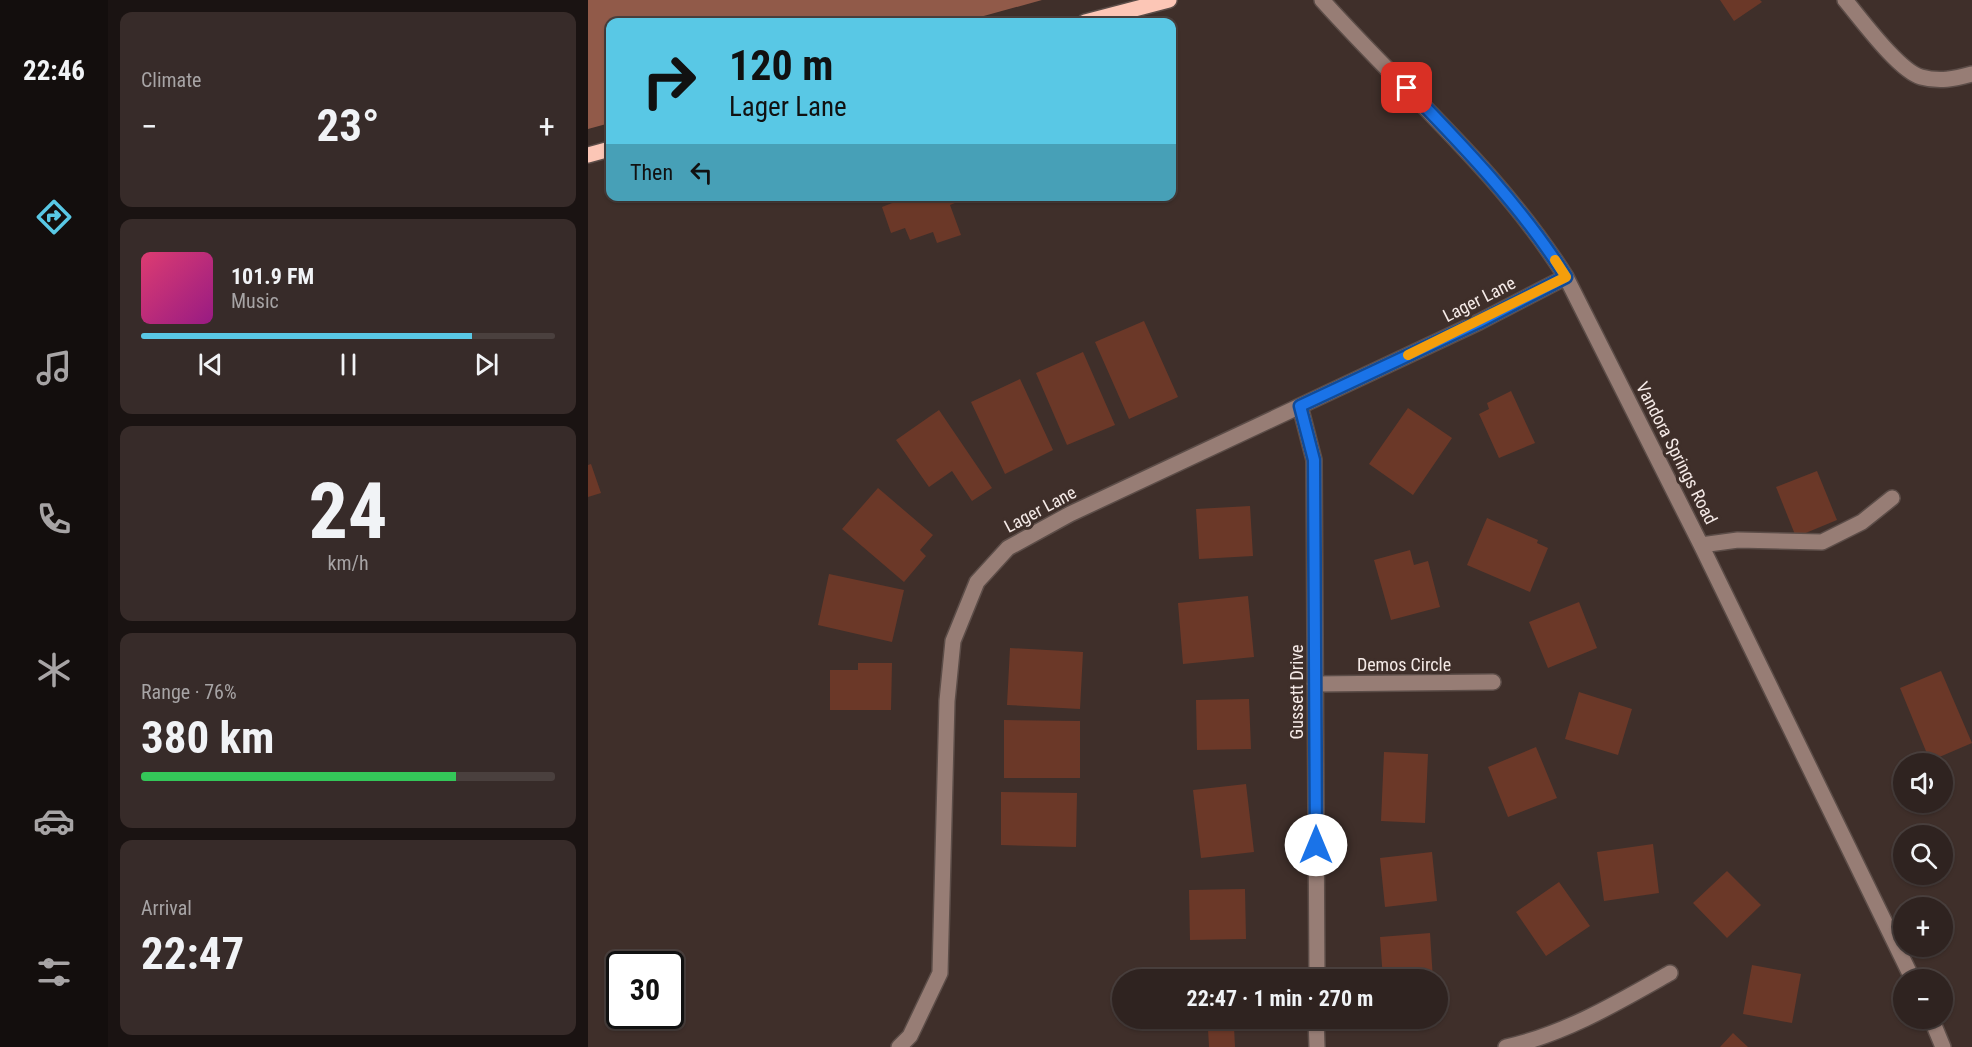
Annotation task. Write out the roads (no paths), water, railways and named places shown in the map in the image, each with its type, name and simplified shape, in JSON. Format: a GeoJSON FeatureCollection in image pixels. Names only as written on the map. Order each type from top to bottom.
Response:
{"type":"FeatureCollection","features":[{"type":"Feature","properties":{"kind":"main road"},"geometry":{"type":"LineString","coordinates":[[1100,18],[1169,0]]}},
{"type":"Feature","properties":{"kind":"main road"},"geometry":{"type":"LineString","coordinates":[[588,155],[606,150]]}},
{"type":"Feature","properties":{"kind":"street","name":"Vandora Springs Road"},"geometry":{"type":"LineString","coordinates":[[1322,0],[1507,194],[1541,237],[1566,277],[1701,545],[1908,969]]}},
{"type":"Feature","properties":{"kind":"street"},"geometry":{"type":"LineString","coordinates":[[1845,0],[1887,51],[1919,77],[1951,81],[1972,74]]}},
{"type":"Feature","properties":{"kind":"street","name":"Lager Lane"},"geometry":{"type":"LineString","coordinates":[[899,1047],[910,1036],[940,973],[947,701],[953,641],[977,582],[1008,548],[1070,514],[1469,327],[1566,277]]}},
{"type":"Feature","properties":{"kind":"street","name":"Gussett Drive"},"geometry":{"type":"LineString","coordinates":[[1300,406],[1314,460],[1317,969]]}},
{"type":"Feature","properties":{"kind":"street"},"geometry":{"type":"LineString","coordinates":[[1701,545],[1738,540],[1822,542],[1862,522],[1892,498]]}},
{"type":"Feature","properties":{"kind":"street","name":"Demos Circle"},"geometry":{"type":"LineString","coordinates":[[1315,684],[1493,682]]}},
{"type":"Feature","properties":{"kind":"street"},"geometry":{"type":"LineString","coordinates":[[1506,1047],[1530,1042],[1600,1013],[1670,973]]}},
{"type":"Feature","properties":{"kind":"street"},"geometry":{"type":"LineString","coordinates":[[1316,1029],[1317,1047]]}},
{"type":"Feature","properties":{"kind":"street"},"geometry":{"type":"LineString","coordinates":[[1936,1029],[1943,1047]]}}]}
